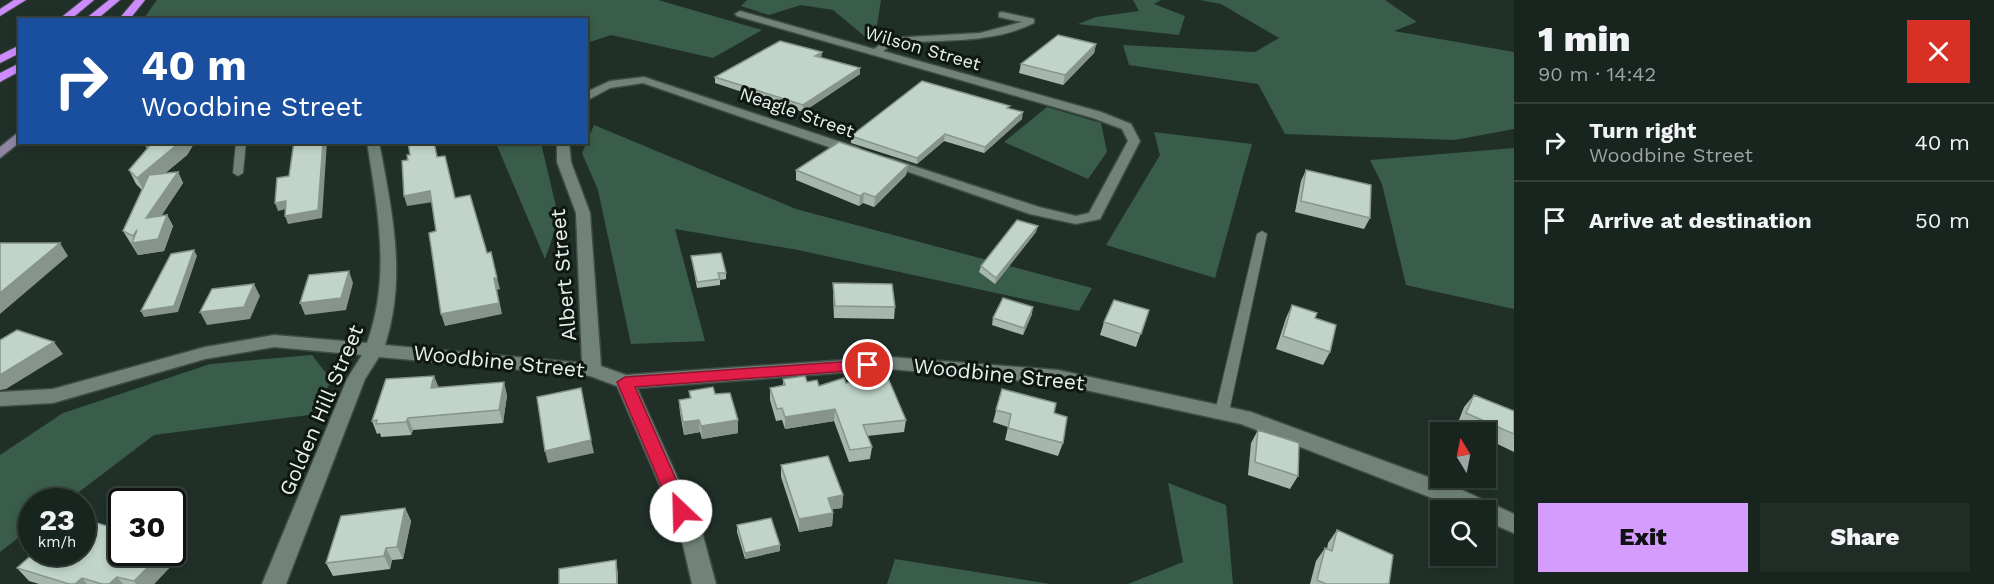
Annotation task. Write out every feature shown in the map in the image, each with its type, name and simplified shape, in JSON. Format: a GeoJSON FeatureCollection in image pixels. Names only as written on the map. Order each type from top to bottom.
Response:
{"type":"FeatureCollection","features":[{"type":"Feature","properties":{"kind":"highway"},"geometry":{"type":"LineString","coordinates":[[0,13],[21,0]]}},
{"type":"Feature","properties":{"kind":"highway"},"geometry":{"type":"LineString","coordinates":[[66,18],[89,0]]}},
{"type":"Feature","properties":{"kind":"highway"},"geometry":{"type":"LineString","coordinates":[[92,18],[115,0]]}},
{"type":"Feature","properties":{"kind":"highway"},"geometry":{"type":"LineString","coordinates":[[125,18],[140,0]]}},
{"type":"Feature","properties":{"kind":"highway"},"geometry":{"type":"LineString","coordinates":[[0,60],[18,49]]}},
{"type":"Feature","properties":{"kind":"highway"},"geometry":{"type":"LineString","coordinates":[[0,78],[18,67]]}},
{"type":"Feature","properties":{"kind":"main road"},"geometry":{"type":"LineString","coordinates":[[0,154],[18,137]]}},
{"type":"Feature","properties":{"kind":"street","name":"Wilson Street"},"geometry":{"type":"LineString","coordinates":[[740,14],[1097,115],[1127,127],[1134,141],[1095,216],[1076,220]]}},
{"type":"Feature","properties":{"kind":"street"},"geometry":{"type":"LineString","coordinates":[[877,51],[890,41],[992,35],[1018,29],[1031,21],[1002,15]]}},
{"type":"Feature","properties":{"kind":"street","name":"Neagle Street"},"geometry":{"type":"LineString","coordinates":[[588,96],[597,89],[616,82],[644,80],[1035,211],[1076,220]]}},
{"type":"Feature","properties":{"kind":"street","name":"Golden Hill Street"},"geometry":{"type":"LineString","coordinates":[[274,584],[356,379],[375,348],[386,309],[391,253],[374,144]]}},
{"type":"Feature","properties":{"kind":"street","name":"Albert Street"},"geometry":{"type":"LineString","coordinates":[[563,144],[564,162],[583,213],[592,370]]}},
{"type":"Feature","properties":{"kind":"street","name":"Woodbine Street"},"geometry":{"type":"LineString","coordinates":[[0,399],[53,396],[205,353],[274,341],[375,348],[592,370],[625,382],[890,363],[1058,377],[1244,417],[1463,500]]}},
{"type":"Feature","properties":{"kind":"street"},"geometry":{"type":"LineString","coordinates":[[625,382],[691,532],[704,584]]}},
{"type":"Feature","properties":{"kind":"street","name":"Woodbine Street"},"geometry":{"type":"LineString","coordinates":[[1496,516],[1514,524]]}},
{"type":"Feature","properties":{"kind":"lane"},"geometry":{"type":"LineString","coordinates":[[238,173],[241,144]]}},
{"type":"Feature","properties":{"kind":"lane"},"geometry":{"type":"LineString","coordinates":[[1222,412],[1262,234]]}},
{"type":"Feature","properties":{"kind":"green space"},"geometry":{"type":"Polygon","coordinates":[[[157,0],[658,0],[762,30],[713,58],[611,35],[588,43],[588,18],[144,18],[157,0]]]}},
{"type":"Feature","properties":{"kind":"green space"},"geometry":{"type":"Polygon","coordinates":[[[747,0],[881,0],[874,44],[833,10],[801,5],[769,15],[741,6],[747,0]]]}},
{"type":"Feature","properties":{"kind":"green space"},"geometry":{"type":"Polygon","coordinates":[[[1133,0],[1161,0],[1154,4],[1185,16],[1179,35],[1078,24],[1096,17],[1139,11],[1133,0]]]}},
{"type":"Feature","properties":{"kind":"green space"},"geometry":{"type":"Polygon","coordinates":[[[1200,0],[1385,0],[1417,22],[1394,31],[1514,52],[1514,129],[1455,140],[1285,134],[1258,84],[1129,65],[1123,45],[1255,52],[1279,38],[1221,4],[1200,0]]]}},
{"type":"Feature","properties":{"kind":"green space"},"geometry":{"type":"Polygon","coordinates":[[[1047,107],[1101,123],[1107,152],[1088,179],[1004,142],[1047,107]]]}},
{"type":"Feature","properties":{"kind":"green space"},"geometry":{"type":"Polygon","coordinates":[[[594,125],[796,209],[1092,288],[1079,311],[798,250],[675,229],[705,341],[631,344],[598,190],[582,153],[588,144],[594,125]]]}},
{"type":"Feature","properties":{"kind":"green space"},"geometry":{"type":"Polygon","coordinates":[[[1154,132],[1252,144],[1215,278],[1106,245],[1160,155],[1154,132]]]}},
{"type":"Feature","properties":{"kind":"green space"},"geometry":{"type":"Polygon","coordinates":[[[496,144],[541,144],[559,219],[545,259],[496,144]]]}},
{"type":"Feature","properties":{"kind":"green space"},"geometry":{"type":"Polygon","coordinates":[[[1514,148],[1514,309],[1406,285],[1382,184],[1370,160],[1514,148]]]}},
{"type":"Feature","properties":{"kind":"green space"},"geometry":{"type":"Polygon","coordinates":[[[312,355],[332,381],[309,415],[154,435],[84,488],[18,488],[18,538],[0,552],[0,455],[63,413],[210,364],[312,355]]]}},
{"type":"Feature","properties":{"kind":"green space"},"geometry":{"type":"Polygon","coordinates":[[[1168,483],[1226,505],[1233,584],[1128,584],[1183,562],[1168,483]]]}},
{"type":"Feature","properties":{"kind":"green space"},"geometry":{"type":"Polygon","coordinates":[[[895,559],[1050,584],[887,584],[895,559]]]}},
{"type":"Feature","properties":{"kind":"building"},"geometry":{"type":"Polygon","coordinates":[[[1058,35],[1096,44],[1065,75],[1021,64],[1058,35]]]}},
{"type":"Feature","properties":{"kind":"building"},"geometry":{"type":"Polygon","coordinates":[[[780,41],[822,52],[815,56],[860,68],[803,105],[715,77],[780,41]]]}},
{"type":"Feature","properties":{"kind":"building"},"geometry":{"type":"Polygon","coordinates":[[[922,81],[1010,106],[1007,108],[1023,112],[985,147],[945,134],[917,158],[851,136],[922,81]]]}},
{"type":"Feature","properties":{"kind":"building"},"geometry":{"type":"Polygon","coordinates":[[[839,142],[908,165],[875,197],[864,193],[860,196],[796,170],[839,142]]]}},
{"type":"Feature","properties":{"kind":"building"},"geometry":{"type":"Polygon","coordinates":[[[151,144],[178,144],[137,178],[129,170],[151,144]]]}},
{"type":"Feature","properties":{"kind":"building"},"geometry":{"type":"Polygon","coordinates":[[[294,144],[323,144],[318,210],[285,216],[286,201],[275,203],[277,178],[289,176],[294,144]]]}},
{"type":"Feature","properties":{"kind":"building"},"geometry":{"type":"Polygon","coordinates":[[[408,144],[434,144],[437,157],[445,156],[455,198],[470,195],[487,253],[491,252],[497,278],[494,278],[499,303],[441,314],[429,233],[436,231],[430,191],[404,196],[402,161],[408,160],[407,155],[410,155],[408,144]]]}},
{"type":"Feature","properties":{"kind":"building"},"geometry":{"type":"Polygon","coordinates":[[[1306,170],[1371,185],[1370,218],[1301,201],[1306,170]]]}},
{"type":"Feature","properties":{"kind":"building"},"geometry":{"type":"Polygon","coordinates":[[[178,172],[146,218],[167,215],[158,239],[132,243],[137,230],[133,236],[123,231],[149,175],[178,172]]]}},
{"type":"Feature","properties":{"kind":"building"},"geometry":{"type":"Polygon","coordinates":[[[1017,220],[1038,226],[996,278],[981,266],[1017,220]]]}},
{"type":"Feature","properties":{"kind":"building"},"geometry":{"type":"Polygon","coordinates":[[[0,243],[60,243],[0,293],[0,243]]]}},
{"type":"Feature","properties":{"kind":"building"},"geometry":{"type":"Polygon","coordinates":[[[194,250],[174,306],[141,311],[171,254],[194,250]]]}},
{"type":"Feature","properties":{"kind":"building"},"geometry":{"type":"Polygon","coordinates":[[[721,253],[726,273],[718,273],[720,279],[697,282],[691,256],[721,253]]]}},
{"type":"Feature","properties":{"kind":"building"},"geometry":{"type":"Polygon","coordinates":[[[349,271],[341,298],[300,303],[309,275],[349,271]]]}},
{"type":"Feature","properties":{"kind":"building"},"geometry":{"type":"Polygon","coordinates":[[[833,283],[892,284],[895,307],[835,306],[833,283]]]}},
{"type":"Feature","properties":{"kind":"building"},"geometry":{"type":"Polygon","coordinates":[[[254,284],[244,307],[200,312],[212,289],[254,284]]]}},
{"type":"Feature","properties":{"kind":"building"},"geometry":{"type":"Polygon","coordinates":[[[1003,298],[1033,307],[1024,328],[993,318],[1003,298]]]}},
{"type":"Feature","properties":{"kind":"building"},"geometry":{"type":"Polygon","coordinates":[[[1114,300],[1149,310],[1141,334],[1104,322],[1114,300]]]}},
{"type":"Feature","properties":{"kind":"building"},"geometry":{"type":"Polygon","coordinates":[[[1292,305],[1317,313],[1315,318],[1336,325],[1330,352],[1283,336],[1292,305]]]}},
{"type":"Feature","properties":{"kind":"building"},"geometry":{"type":"Polygon","coordinates":[[[17,330],[54,342],[0,375],[0,340],[17,330]]]}},
{"type":"Feature","properties":{"kind":"building"},"geometry":{"type":"Polygon","coordinates":[[[434,376],[431,388],[504,382],[499,410],[408,418],[406,422],[376,424],[377,420],[372,421],[386,379],[434,376]]]}},
{"type":"Feature","properties":{"kind":"building"},"geometry":{"type":"Polygon","coordinates":[[[805,376],[807,382],[817,380],[819,386],[844,378],[846,383],[888,378],[906,420],[863,425],[872,447],[850,450],[835,409],[785,417],[782,408],[777,409],[770,388],[785,385],[783,379],[805,376]]]}},
{"type":"Feature","properties":{"kind":"building"},"geometry":{"type":"Polygon","coordinates":[[[713,387],[715,394],[730,393],[738,420],[701,426],[699,420],[683,422],[679,400],[691,398],[689,391],[713,387]]]}},
{"type":"Feature","properties":{"kind":"building"},"geometry":{"type":"Polygon","coordinates":[[[581,388],[591,440],[545,451],[537,397],[581,388]]]}},
{"type":"Feature","properties":{"kind":"building"},"geometry":{"type":"Polygon","coordinates":[[[1002,389],[1056,403],[1054,413],[1067,417],[1063,443],[1008,428],[1011,414],[996,410],[1002,389]]]}},
{"type":"Feature","properties":{"kind":"building"},"geometry":{"type":"Polygon","coordinates":[[[1474,395],[1514,411],[1514,434],[1496,426],[1496,422],[1487,422],[1466,413],[1474,395]]]}},
{"type":"Feature","properties":{"kind":"building"},"geometry":{"type":"Polygon","coordinates":[[[1258,430],[1299,443],[1298,476],[1255,462],[1258,430]]]}},
{"type":"Feature","properties":{"kind":"building"},"geometry":{"type":"Polygon","coordinates":[[[828,456],[843,495],[828,498],[833,513],[799,519],[781,465],[828,456]]]}},
{"type":"Feature","properties":{"kind":"building"},"geometry":{"type":"Polygon","coordinates":[[[405,508],[397,547],[386,548],[384,556],[326,563],[341,516],[405,508]]]}},
{"type":"Feature","properties":{"kind":"building"},"geometry":{"type":"Polygon","coordinates":[[[771,518],[780,545],[745,553],[737,525],[771,518]]]}},
{"type":"Feature","properties":{"kind":"building"},"geometry":{"type":"Polygon","coordinates":[[[96,523],[108,526],[108,566],[149,566],[134,581],[117,577],[109,584],[82,578],[75,584],[69,584],[17,568],[19,566],[96,566],[96,523]]]}},
{"type":"Feature","properties":{"kind":"building"},"geometry":{"type":"Polygon","coordinates":[[[1337,530],[1393,555],[1389,584],[1326,584],[1317,580],[1325,548],[1332,551],[1337,530]]]}},
{"type":"Feature","properties":{"kind":"building"},"geometry":{"type":"Polygon","coordinates":[[[616,560],[617,584],[559,584],[559,569],[616,560]]]}},
{"type":"Feature","properties":{"kind":"route"},"geometry":{"type":"LineString","coordinates":[[681,511],[625,382],[868,365]]}}]}
